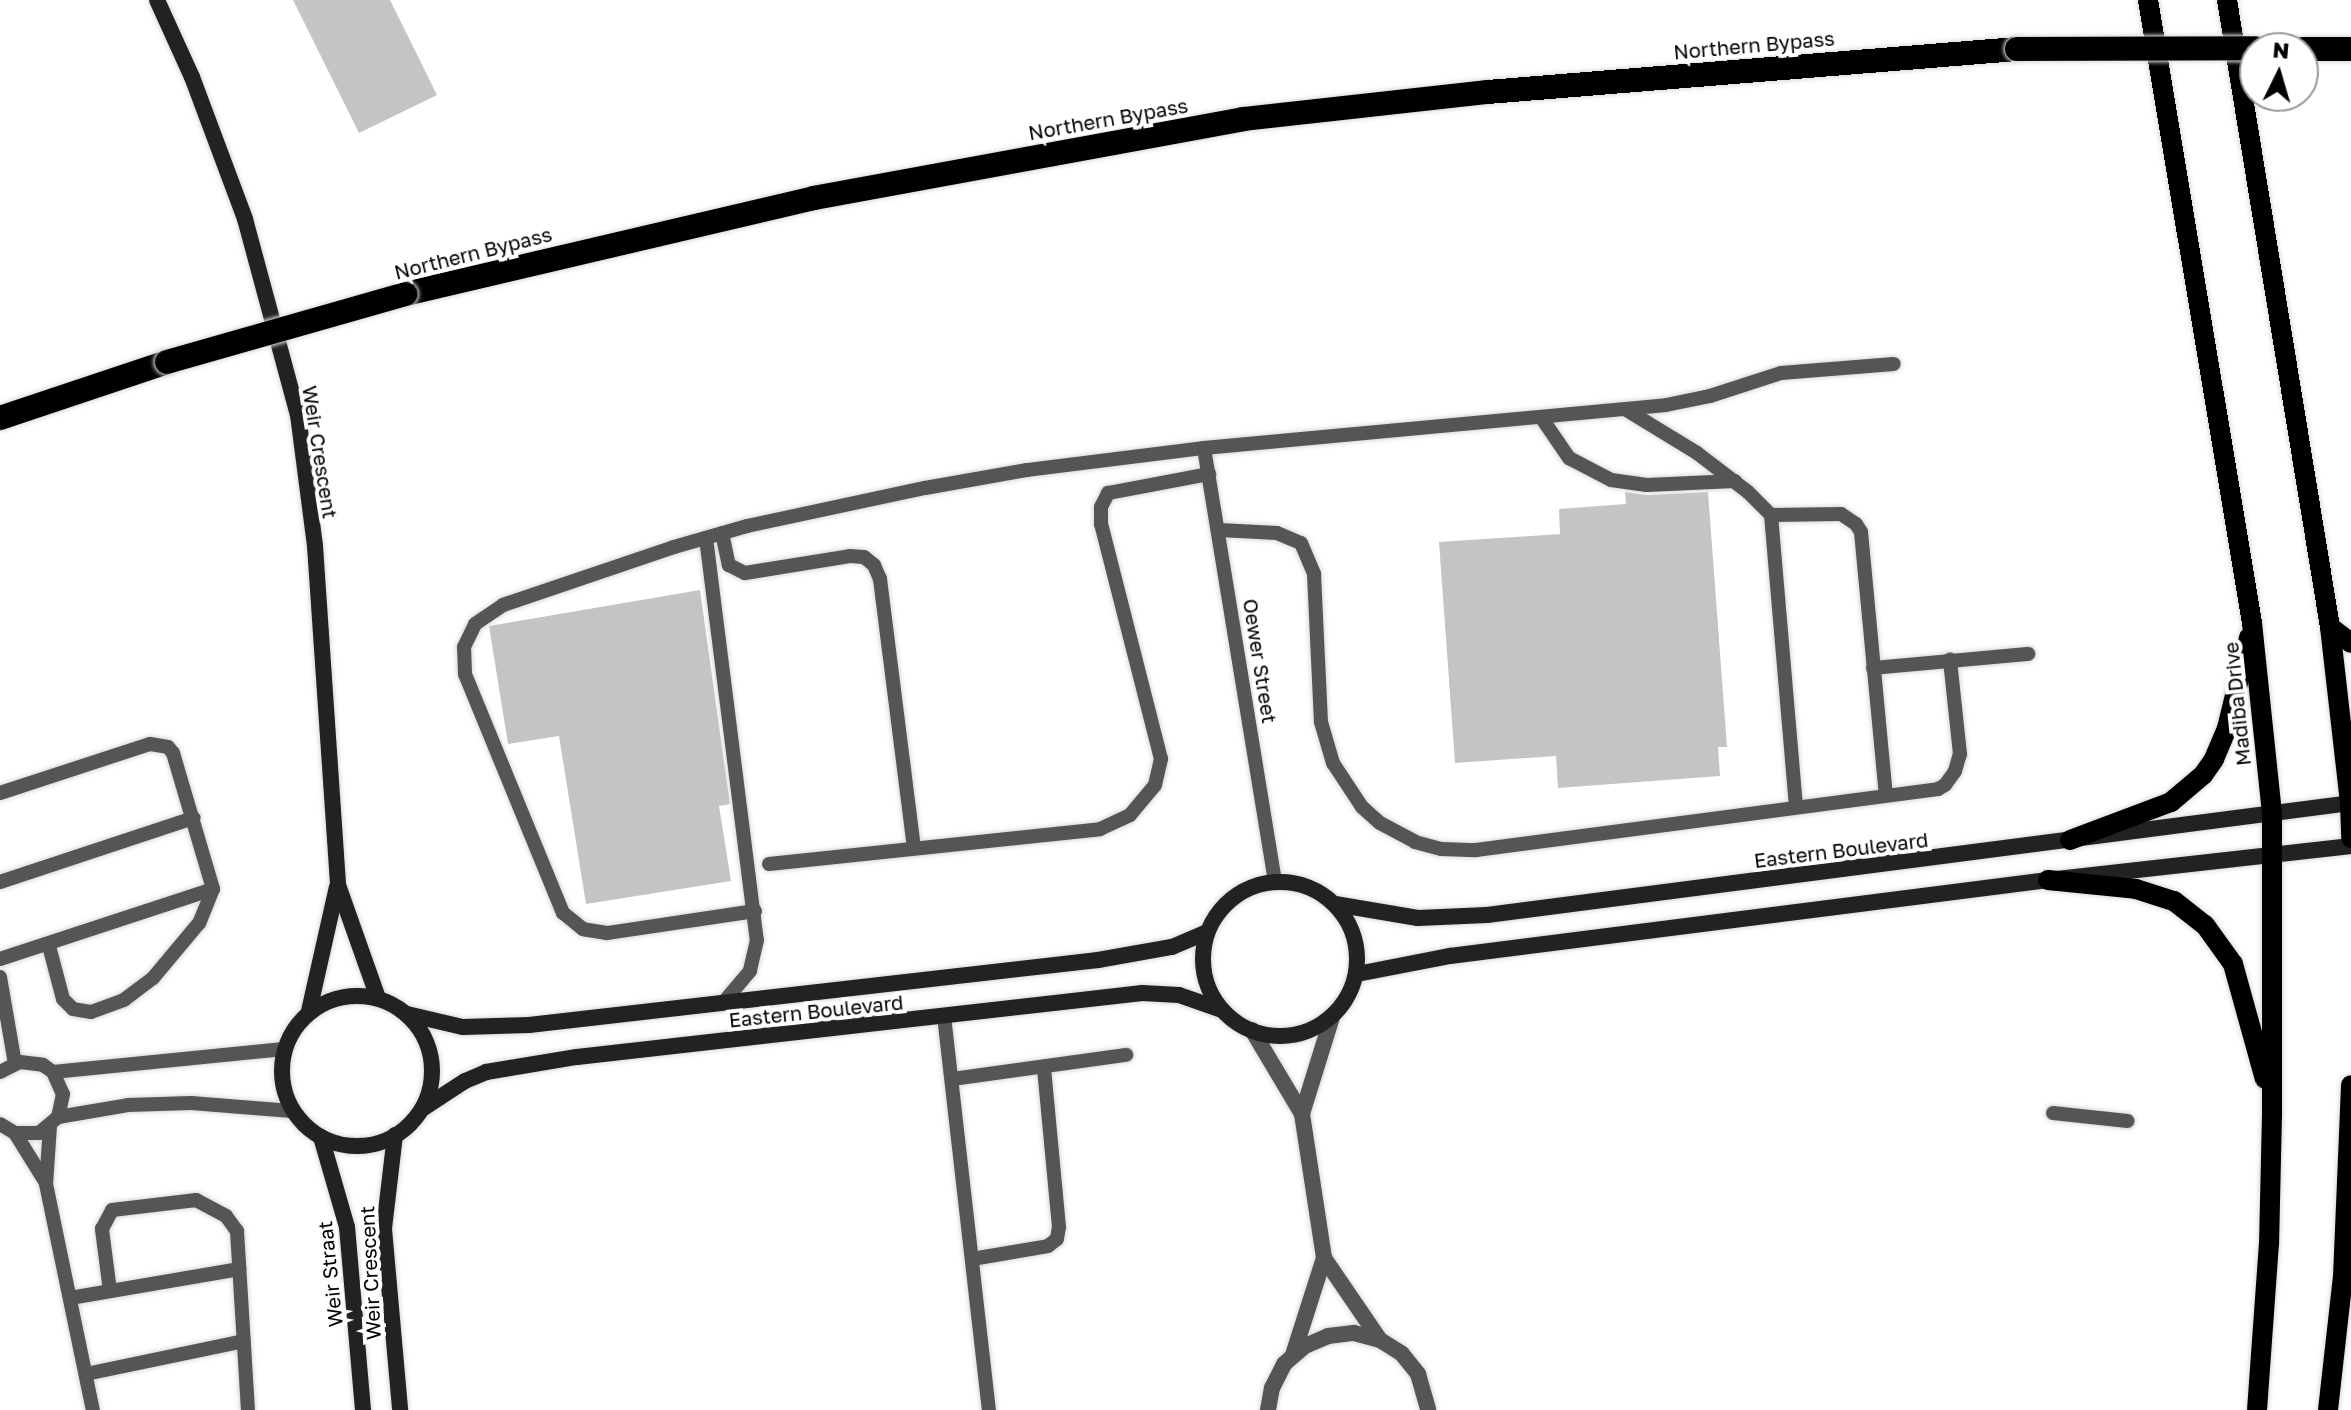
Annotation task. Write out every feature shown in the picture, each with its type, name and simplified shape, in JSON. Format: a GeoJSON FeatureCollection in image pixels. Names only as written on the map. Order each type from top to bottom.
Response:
{"type":"FeatureCollection","features":[{"type":"Feature","properties":{"kind":"highway","name":"Northern Bypass"},"geometry":{"type":"LineString","coordinates":[[0,418],[167,362],[405,294],[814,198],[1243,119],[1535,88],[2017,49],[2239,48]]}},
{"type":"Feature","properties":{"kind":"highway"},"geometry":{"type":"LineString","coordinates":[[2319,49],[2351,49]]}},
{"type":"Feature","properties":{"kind":"main road","name":"Madiba Drive"},"geometry":{"type":"LineString","coordinates":[[2148,0],[2252,623],[2272,814],[2275,855],[2269,1243],[2257,1410]]}},
{"type":"Feature","properties":{"kind":"main road"},"geometry":{"type":"LineString","coordinates":[[2227,0],[2330,627],[2351,803],[2351,838]]}},
{"type":"Feature","properties":{"kind":"main road"},"geometry":{"type":"LineString","coordinates":[[2070,840],[2171,802],[2203,775],[2214,759],[2227,728],[2252,623]]}},
{"type":"Feature","properties":{"kind":"main road"},"geometry":{"type":"LineString","coordinates":[[2330,627],[2351,643]]}},
{"type":"Feature","properties":{"kind":"main road"},"geometry":{"type":"LineString","coordinates":[[2048,880],[2136,889],[2174,901],[2205,925],[2233,964],[2261,1057],[2272,1114]]}},
{"type":"Feature","properties":{"kind":"main road"},"geometry":{"type":"LineString","coordinates":[[2328,1410],[2348,1218],[2351,1085]]}},
{"type":"Feature","properties":{"kind":"street","name":"Weir Crescent"},"geometry":{"type":"LineString","coordinates":[[157,0],[192,77],[245,219],[298,415],[315,546],[338,885]]}},
{"type":"Feature","properties":{"kind":"street","name":"Eastern Boulevard"},"geometry":{"type":"LineString","coordinates":[[1275,881],[1308,886],[1335,904],[1418,918],[1487,915],[2351,803]]}},
{"type":"Feature","properties":{"kind":"street"},"geometry":{"type":"LineString","coordinates":[[1357,974],[1450,956],[2048,880],[2351,846]]}},
{"type":"Feature","properties":{"kind":"street"},"geometry":{"type":"LineString","coordinates":[[1222,1010],[1210,992],[1204,973],[1207,932],[1218,912],[1234,896],[1254,886],[1275,881]]}},
{"type":"Feature","properties":{"kind":"street"},"geometry":{"type":"LineString","coordinates":[[338,885],[378,998]]}},
{"type":"Feature","properties":{"kind":"street"},"geometry":{"type":"LineString","coordinates":[[309,1011],[338,885]]}},
{"type":"Feature","properties":{"kind":"street"},"geometry":{"type":"LineString","coordinates":[[1302,1114],[1332,1017],[1348,997],[1357,974],[1358,949],[1350,924],[1335,904]]}},
{"type":"Feature","properties":{"kind":"street","name":"Eastern Boulevard"},"geometry":{"type":"LineString","coordinates":[[407,1014],[463,1027],[491,1029],[1098,960],[1172,947],[1207,932]]}},
{"type":"Feature","properties":{"kind":"street","name":"Eastern Boulevard"},"geometry":{"type":"LineString","coordinates":[[422,1109],[465,1081],[505,1067],[1142,993],[1179,995],[1222,1010],[1252,1030],[1288,1036],[1312,1030],[1332,1017]]}},
{"type":"Feature","properties":{"kind":"street"},"geometry":{"type":"LineString","coordinates":[[354,995],[378,998],[407,1014],[420,1030],[429,1049],[430,1090],[422,1109],[395,1135],[371,1144],[345,1145],[321,1137],[292,1111],[282,1081],[284,1049],[293,1030],[309,1011],[330,1000],[354,995]]}},
{"type":"Feature","properties":{"kind":"street"},"geometry":{"type":"LineString","coordinates":[[1252,1030],[1302,1114],[1324,1258],[1380,1340]]}},
{"type":"Feature","properties":{"kind":"street","name":"Weir Crescent"},"geometry":{"type":"LineString","coordinates":[[395,1135],[384,1229],[400,1410]]}},
{"type":"Feature","properties":{"kind":"street","name":"Weir Straat"},"geometry":{"type":"LineString","coordinates":[[321,1137],[347,1227],[363,1410]]}},
{"type":"Feature","properties":{"kind":"street"},"geometry":{"type":"LineString","coordinates":[[1268,1410],[1272,1388],[1292,1357],[1324,1258]]}},
{"type":"Feature","properties":{"kind":"street"},"geometry":{"type":"LineString","coordinates":[[1292,1357],[1305,1346],[1328,1336],[1354,1333],[1380,1340],[1402,1354],[1418,1374],[1428,1410]]}},
{"type":"Feature","properties":{"kind":"lane"},"geometry":{"type":"LineString","coordinates":[[755,911],[607,933],[583,929],[563,913],[544,873],[465,674],[468,635],[484,617],[503,605],[722,533],[815,510],[1027,470],[1204,448],[1625,409],[1710,396],[1781,373],[1894,364]]}},
{"type":"Feature","properties":{"kind":"lane"},"geometry":{"type":"LineString","coordinates":[[1625,409],[1735,481],[1771,515],[1796,807]]}},
{"type":"Feature","properties":{"kind":"lane"},"geometry":{"type":"LineString","coordinates":[[1541,417],[1569,458],[1603,477],[1647,485],[1735,481]]}},
{"type":"Feature","properties":{"kind":"lane","name":"Oewer Street"},"geometry":{"type":"LineString","coordinates":[[1204,448],[1275,881]]}},
{"type":"Feature","properties":{"kind":"lane"},"geometry":{"type":"LineString","coordinates":[[769,864],[1100,829],[1130,815],[1144,802],[1155,785],[1161,759],[1101,524],[1101,507],[1108,493],[1209,474]]}},
{"type":"Feature","properties":{"kind":"lane"},"geometry":{"type":"LineString","coordinates":[[1771,515],[1830,512],[1856,524],[1861,532],[1886,795]]}},
{"type":"Feature","properties":{"kind":"lane"},"geometry":{"type":"LineString","coordinates":[[1219,530],[1256,530],[1289,536],[1301,543],[1311,559],[1321,722],[1342,779],[1380,823],[1415,842],[1458,851],[1938,789],[1955,771],[1960,754],[1950,660]]}},
{"type":"Feature","properties":{"kind":"lane"},"geometry":{"type":"LineString","coordinates":[[722,533],[729,565],[745,573],[850,556],[864,557],[874,565],[880,579],[914,848]]}},
{"type":"Feature","properties":{"kind":"lane"},"geometry":{"type":"LineString","coordinates":[[706,538],[757,940],[750,971],[741,986],[723,1003]]}},
{"type":"Feature","properties":{"kind":"lane"},"geometry":{"type":"LineString","coordinates":[[1873,668],[2028,654]]}},
{"type":"Feature","properties":{"kind":"lane"},"geometry":{"type":"LineString","coordinates":[[0,793],[150,744],[160,744],[173,753],[194,818],[213,889],[199,923],[167,964],[141,988],[107,1008],[91,1012],[68,1006],[63,999],[49,946]]}},
{"type":"Feature","properties":{"kind":"lane"},"geometry":{"type":"LineString","coordinates":[[0,882],[194,818]]}},
{"type":"Feature","properties":{"kind":"lane"},"geometry":{"type":"LineString","coordinates":[[0,959],[49,946],[213,889]]}},
{"type":"Feature","properties":{"kind":"lane"},"geometry":{"type":"LineString","coordinates":[[0,977],[15,1064]]}},
{"type":"Feature","properties":{"kind":"lane"},"geometry":{"type":"LineString","coordinates":[[944,1016],[989,1410]]}},
{"type":"Feature","properties":{"kind":"lane"},"geometry":{"type":"LineString","coordinates":[[0,1072],[15,1064],[32,1062],[53,1072],[284,1049]]}},
{"type":"Feature","properties":{"kind":"lane"},"geometry":{"type":"LineString","coordinates":[[952,1079],[1126,1055]]}},
{"type":"Feature","properties":{"kind":"lane"},"geometry":{"type":"LineString","coordinates":[[972,1259],[1048,1246],[1057,1239],[1059,1227],[1044,1067]]}},
{"type":"Feature","properties":{"kind":"lane"},"geometry":{"type":"LineString","coordinates":[[53,1072],[63,1094],[54,1122],[46,1184],[93,1410]]}},
{"type":"Feature","properties":{"kind":"lane"},"geometry":{"type":"LineString","coordinates":[[15,1133],[39,1133],[54,1122],[102,1108],[235,1104],[292,1111]]}},
{"type":"Feature","properties":{"kind":"lane"},"geometry":{"type":"LineString","coordinates":[[2053,1113],[2128,1121]]}},
{"type":"Feature","properties":{"kind":"lane"},"geometry":{"type":"LineString","coordinates":[[0,1124],[15,1133],[46,1184]]}},
{"type":"Feature","properties":{"kind":"lane"},"geometry":{"type":"LineString","coordinates":[[110,1291],[102,1229],[112,1210],[186,1200],[207,1204],[231,1221],[237,1231],[248,1410]]}},
{"type":"Feature","properties":{"kind":"lane"},"geometry":{"type":"LineString","coordinates":[[70,1298],[240,1269]]}},
{"type":"Feature","properties":{"kind":"lane"},"geometry":{"type":"LineString","coordinates":[[86,1374],[244,1341]]}},
{"type":"Feature","properties":{"kind":"building"},"geometry":{"type":"Polygon","coordinates":[[[293,0],[390,0],[437,95],[359,133],[293,0]]]}},
{"type":"Feature","properties":{"kind":"building"},"geometry":{"type":"Polygon","coordinates":[[[1625,492],[1647,495],[1708,492],[1727,747],[1718,747],[1720,776],[1558,788],[1556,756],[1455,763],[1439,542],[1560,534],[1559,509],[1626,504],[1625,492]]]}},
{"type":"Feature","properties":{"kind":"building"},"geometry":{"type":"Polygon","coordinates":[[[700,590],[730,804],[719,806],[731,881],[586,904],[559,736],[508,744],[489,626],[700,590]]]}}]}
